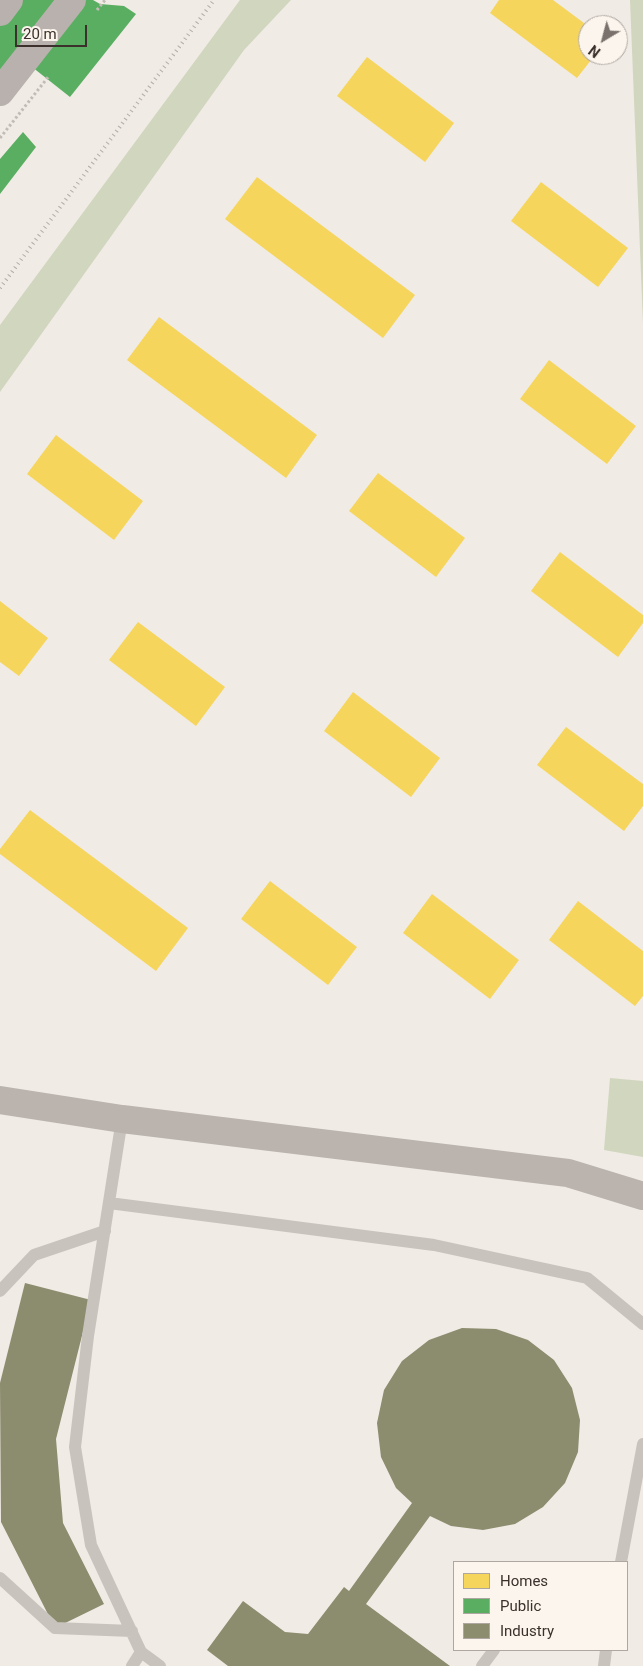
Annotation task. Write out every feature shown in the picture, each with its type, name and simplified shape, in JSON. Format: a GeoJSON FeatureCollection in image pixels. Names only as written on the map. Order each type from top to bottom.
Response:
{"type":"FeatureCollection","features":[{"type":"Feature","properties":{"kind":"main road"},"geometry":{"type":"LineString","coordinates":[[0,12],[9,0]]}},
{"type":"Feature","properties":{"kind":"main road"},"geometry":{"type":"LineString","coordinates":[[0,92],[72,0]]}},
{"type":"Feature","properties":{"kind":"main road"},"geometry":{"type":"LineString","coordinates":[[0,1100],[122,1120],[568,1173],[643,1196]]}},
{"type":"Feature","properties":{"kind":"lane"},"geometry":{"type":"LineString","coordinates":[[122,1120],[88,1336],[75,1447],[91,1545],[141,1652],[160,1666]]}},
{"type":"Feature","properties":{"kind":"lane"},"geometry":{"type":"LineString","coordinates":[[110,1203],[434,1245],[586,1278],[643,1324]]}},
{"type":"Feature","properties":{"kind":"lane"},"geometry":{"type":"LineString","coordinates":[[0,1291],[34,1256],[105,1231]]}},
{"type":"Feature","properties":{"kind":"lane"},"geometry":{"type":"LineString","coordinates":[[621,1561],[643,1444]]}},
{"type":"Feature","properties":{"kind":"lane"},"geometry":{"type":"LineString","coordinates":[[0,1578],[55,1628],[132,1631]]}},
{"type":"Feature","properties":{"kind":"lane"},"geometry":{"type":"LineString","coordinates":[[482,1666],[493,1651]]}},
{"type":"Feature","properties":{"kind":"lane"},"geometry":{"type":"LineString","coordinates":[[604,1666],[606,1651]]}},
{"type":"Feature","properties":{"kind":"lane"},"geometry":{"type":"LineString","coordinates":[[132,1666],[141,1652]]}},
{"type":"Feature","properties":{"kind":"green space"},"geometry":{"type":"Polygon","coordinates":[[[240,0],[291,0],[244,50],[0,392],[0,325],[240,0]]]}},
{"type":"Feature","properties":{"kind":"green space"},"geometry":{"type":"Polygon","coordinates":[[[630,0],[643,0],[643,324],[630,0]]]}},
{"type":"Feature","properties":{"kind":"green space"},"geometry":{"type":"Polygon","coordinates":[[[610,1078],[643,1081],[643,1157],[604,1150],[610,1078]]]}},
{"type":"Feature","properties":{"kind":"building: Homes"},"geometry":{"type":"Polygon","coordinates":[[[499,0],[553,0],[578,19],[578,65],[587,65],[577,78],[490,13],[499,0]]]}},
{"type":"Feature","properties":{"kind":"building: Homes"},"geometry":{"type":"Polygon","coordinates":[[[367,57],[454,123],[425,162],[337,96],[367,57]]]}},
{"type":"Feature","properties":{"kind":"building: Homes"},"geometry":{"type":"Polygon","coordinates":[[[257,177],[415,295],[383,338],[225,219],[257,177]]]}},
{"type":"Feature","properties":{"kind":"building: Homes"},"geometry":{"type":"Polygon","coordinates":[[[541,182],[628,248],[598,287],[511,221],[541,182]]]}},
{"type":"Feature","properties":{"kind":"building: Homes"},"geometry":{"type":"Polygon","coordinates":[[[159,317],[317,435],[286,478],[127,360],[159,317]]]}},
{"type":"Feature","properties":{"kind":"building: Homes"},"geometry":{"type":"Polygon","coordinates":[[[549,360],[636,426],[607,464],[520,399],[549,360]]]}},
{"type":"Feature","properties":{"kind":"building: Homes"},"geometry":{"type":"Polygon","coordinates":[[[56,435],[143,501],[114,540],[27,474],[56,435]]]}},
{"type":"Feature","properties":{"kind":"building: Homes"},"geometry":{"type":"Polygon","coordinates":[[[378,473],[465,538],[436,577],[349,511],[378,473]]]}},
{"type":"Feature","properties":{"kind":"building: Homes"},"geometry":{"type":"Polygon","coordinates":[[[560,552],[643,615],[643,623],[618,657],[531,591],[560,552]]]}},
{"type":"Feature","properties":{"kind":"building: Homes"},"geometry":{"type":"Polygon","coordinates":[[[0,601],[48,638],[19,676],[0,662],[0,601]]]}},
{"type":"Feature","properties":{"kind":"building: Homes"},"geometry":{"type":"Polygon","coordinates":[[[138,622],[225,687],[196,726],[109,660],[138,622]]]}},
{"type":"Feature","properties":{"kind":"building: Homes"},"geometry":{"type":"Polygon","coordinates":[[[353,692],[440,758],[411,797],[324,731],[353,692]]]}},
{"type":"Feature","properties":{"kind":"building: Homes"},"geometry":{"type":"Polygon","coordinates":[[[566,727],[643,784],[643,806],[624,831],[537,765],[566,727]]]}},
{"type":"Feature","properties":{"kind":"building: Homes"},"geometry":{"type":"Polygon","coordinates":[[[30,810],[188,928],[156,971],[0,854],[0,849],[30,810]]]}},
{"type":"Feature","properties":{"kind":"building: Homes"},"geometry":{"type":"Polygon","coordinates":[[[270,881],[357,947],[328,985],[241,919],[270,881]]]}},
{"type":"Feature","properties":{"kind":"building: Homes"},"geometry":{"type":"Polygon","coordinates":[[[432,894],[519,960],[490,999],[403,933],[432,894]]]}},
{"type":"Feature","properties":{"kind":"building: Homes"},"geometry":{"type":"Polygon","coordinates":[[[578,901],[643,951],[643,996],[635,1006],[549,940],[578,901]]]}},
{"type":"Feature","properties":{"kind":"building: Public"},"geometry":{"type":"Polygon","coordinates":[[[0,0],[93,0],[100,4],[124,6],[136,14],[70,97],[27,63],[0,96],[0,0]]]}},
{"type":"Feature","properties":{"kind":"building: Public"},"geometry":{"type":"Polygon","coordinates":[[[23,132],[36,147],[0,194],[0,159],[23,132]]]}},
{"type":"Feature","properties":{"kind":"building: Industry"},"geometry":{"type":"Polygon","coordinates":[[[25,1283],[91,1300],[56,1439],[63,1523],[104,1604],[55,1628],[1,1522],[0,1383],[25,1283]]]}},
{"type":"Feature","properties":{"kind":"building: Industry"},"geometry":{"type":"Polygon","coordinates":[[[462,1328],[496,1329],[528,1340],[554,1360],[572,1388],[580,1420],[578,1452],[565,1483],[543,1507],[515,1524],[483,1530],[451,1526],[430,1516],[366,1604],[450,1666],[228,1666],[207,1650],[243,1601],[285,1632],[308,1634],[344,1587],[349,1591],[412,1503],[396,1488],[381,1457],[377,1423],[384,1390],[402,1361],[429,1340],[462,1328]]]}},
{"type":"Feature","properties":{"kind":"railway"},"geometry":{"type":"LineString","coordinates":[[0,288],[214,0]]}}]}
